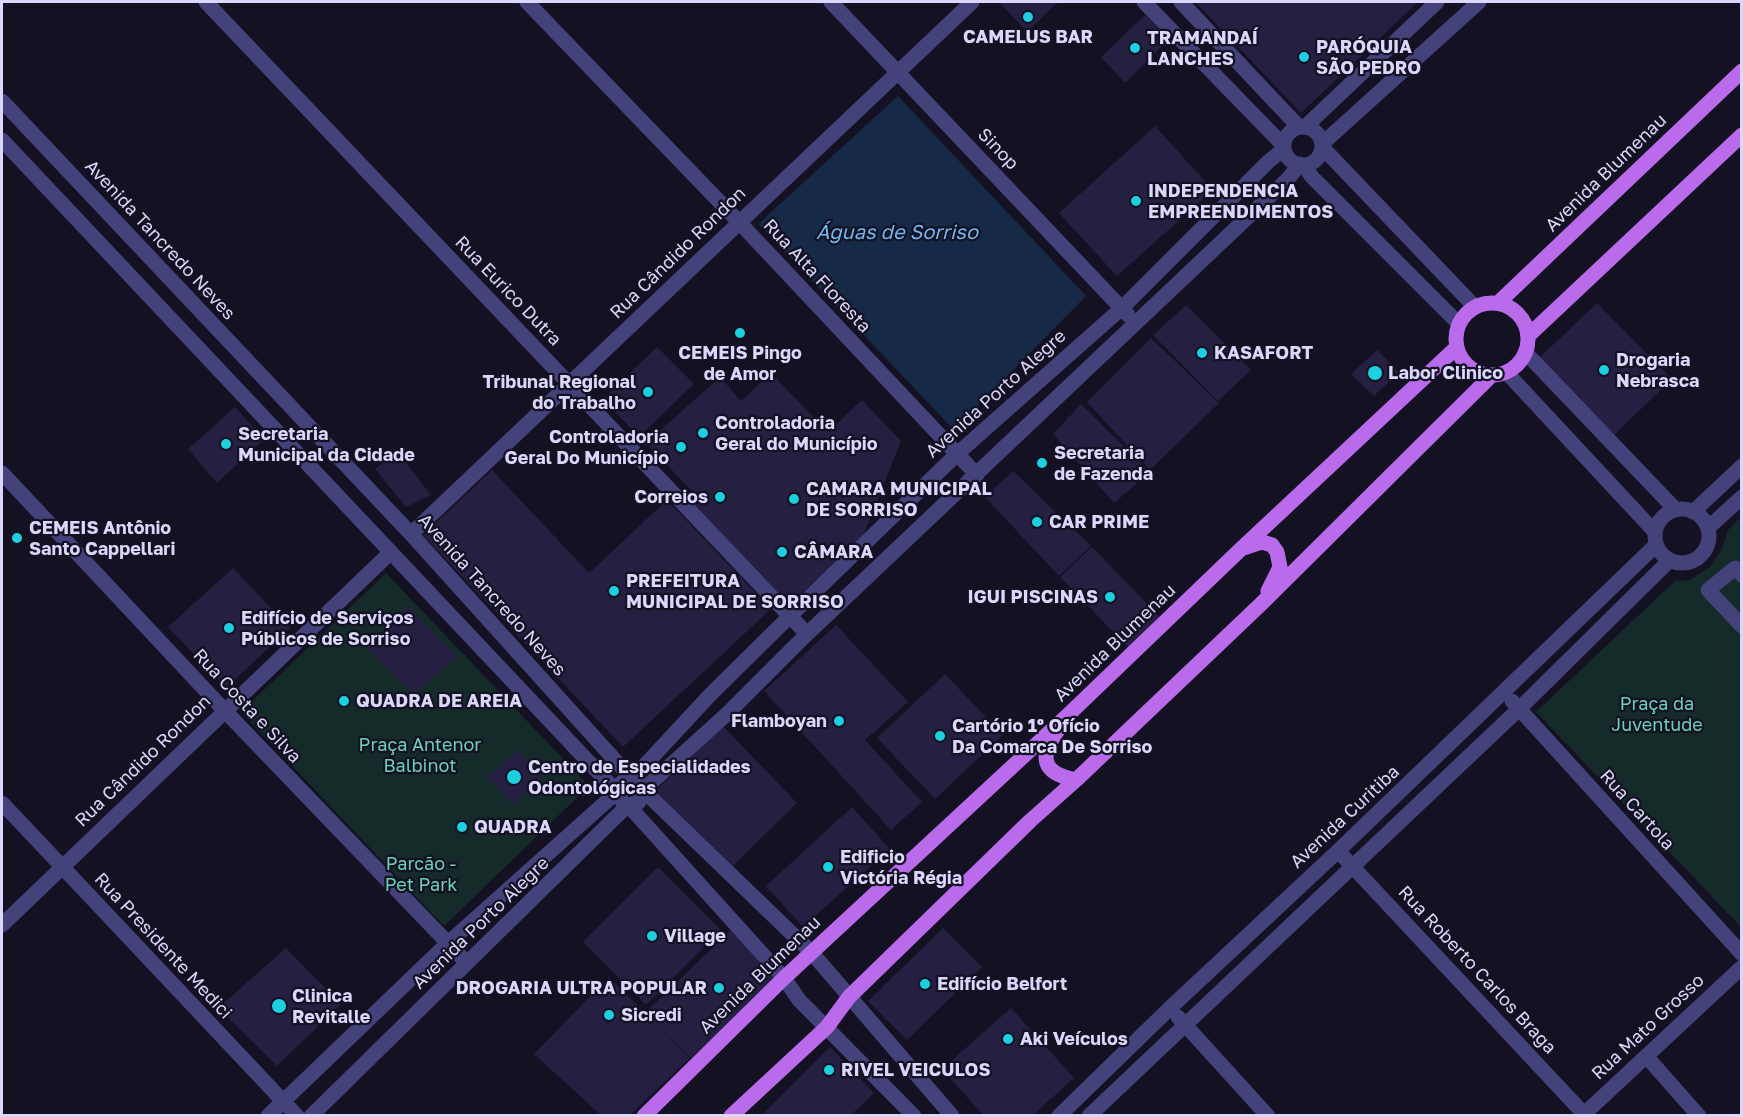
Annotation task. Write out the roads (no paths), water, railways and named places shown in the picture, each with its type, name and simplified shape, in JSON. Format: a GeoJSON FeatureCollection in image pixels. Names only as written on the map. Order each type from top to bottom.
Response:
{"type":"FeatureCollection","features":[{"type":"Feature","properties":{"kind":"main road","name":"Avenida Blumenau"},"geometry":{"type":"LineString","coordinates":[[1498,303],[1742,71]]}},
{"type":"Feature","properties":{"kind":"main road"},"geometry":{"type":"LineString","coordinates":[[1528,336],[1742,135]]}},
{"type":"Feature","properties":{"kind":"main road"},"geometry":{"type":"LineString","coordinates":[[1487,303],[1498,303],[1510,307],[1525,324],[1528,336],[1525,352],[1514,367],[1499,373],[1480,373],[1461,358],[1456,347],[1456,335],[1459,324],[1475,307],[1487,303]]}},
{"type":"Feature","properties":{"kind":"main road","name":"Avenida Blumenau"},"geometry":{"type":"LineString","coordinates":[[644,1116],[784,978],[1068,715],[1456,347]]}},
{"type":"Feature","properties":{"kind":"main road"},"geometry":{"type":"LineString","coordinates":[[731,1116],[827,1027],[849,997],[1030,821],[1261,604],[1499,373]]}},
{"type":"Feature","properties":{"kind":"main road"},"geometry":{"type":"LineString","coordinates":[[1241,549],[1262,542],[1272,545],[1277,552],[1280,567],[1261,604]]}},
{"type":"Feature","properties":{"kind":"main road"},"geometry":{"type":"LineString","coordinates":[[1068,715],[1051,739],[1045,759],[1056,775],[1076,780]]}},
{"type":"Feature","properties":{"kind":"street","name":"Rua Eurico Dutra"},"geometry":{"type":"LineString","coordinates":[[206,2],[807,634]]}},
{"type":"Feature","properties":{"kind":"street","name":"Rua Alta Floresta"},"geometry":{"type":"LineString","coordinates":[[527,2],[739,222],[977,475]]}},
{"type":"Feature","properties":{"kind":"street","name":"Sinop"},"geometry":{"type":"LineString","coordinates":[[831,2],[1136,324]]}},
{"type":"Feature","properties":{"kind":"street","name":"Rua Cândido Rondon"},"geometry":{"type":"LineString","coordinates":[[411,534],[972,2]]}},
{"type":"Feature","properties":{"kind":"street"},"geometry":{"type":"LineString","coordinates":[[1144,2],[1284,147],[1289,159],[1302,164],[1309,164],[1319,157],[1322,146],[1479,2]]}},
{"type":"Feature","properties":{"kind":"street"},"geometry":{"type":"LineString","coordinates":[[1181,2],[1302,127],[1315,131],[1322,146],[1475,307]]}},
{"type":"Feature","properties":{"kind":"street"},"geometry":{"type":"LineString","coordinates":[[1284,147],[1287,136],[1302,127],[1437,2]]}},
{"type":"Feature","properties":{"kind":"street","name":"Avenida Tancredo Neves"},"geometry":{"type":"LineString","coordinates":[[2,101],[411,534],[632,779],[640,784],[643,790],[812,953],[952,1116]]}},
{"type":"Feature","properties":{"kind":"street"},"geometry":{"type":"LineString","coordinates":[[2,140],[617,792],[619,799],[628,805],[784,978],[799,1000],[914,1116]]}},
{"type":"Feature","properties":{"kind":"street","name":"Avenida Porto Alegre"},"geometry":{"type":"LineString","coordinates":[[268,1116],[447,944],[617,792],[622,782],[632,779],[710,695],[957,454],[1122,308],[1284,147]]}},
{"type":"Feature","properties":{"kind":"street"},"geometry":{"type":"LineString","coordinates":[[1302,164],[1312,177],[1459,324]]}},
{"type":"Feature","properties":{"kind":"street","name":"Avenida Porto Alegre"},"geometry":{"type":"LineString","coordinates":[[311,1116],[628,805],[639,802],[643,790],[728,713],[807,634],[1302,164]]}},
{"type":"Feature","properties":{"kind":"street"},"geometry":{"type":"LineString","coordinates":[[1525,352],[1676,510]]}},
{"type":"Feature","properties":{"kind":"street"},"geometry":{"type":"LineString","coordinates":[[1499,373],[1655,539],[1660,552],[1670,560],[1685,563],[1702,554],[1707,547],[1708,528],[1703,520],[1693,512],[1676,510],[1664,515],[1659,521],[1655,539]]}},
{"type":"Feature","properties":{"kind":"street"},"geometry":{"type":"LineString","coordinates":[[1693,512],[1742,466]]}},
{"type":"Feature","properties":{"kind":"street","name":"Rua Costa e Silva"},"geometry":{"type":"LineString","coordinates":[[2,473],[225,711],[467,963]]}},
{"type":"Feature","properties":{"kind":"street"},"geometry":{"type":"LineString","coordinates":[[1708,528],[1742,497]]}},
{"type":"Feature","properties":{"kind":"street","name":"Avenida Curitiba"},"geometry":{"type":"LineString","coordinates":[[1059,1116],[1503,693],[1655,539]]}},
{"type":"Feature","properties":{"kind":"street","name":"Rua Cândido Rondon"},"geometry":{"type":"LineString","coordinates":[[2,925],[391,552]]}},
{"type":"Feature","properties":{"kind":"street"},"geometry":{"type":"LineString","coordinates":[[1089,1116],[1354,867],[1670,560]]}},
{"type":"Feature","properties":{"kind":"street"},"geometry":{"type":"LineString","coordinates":[[1742,575],[1735,568],[1708,590],[1742,626]]}},
{"type":"Feature","properties":{"kind":"street","name":"Rua Cartola"},"geometry":{"type":"LineString","coordinates":[[1503,693],[1742,954]]}},
{"type":"Feature","properties":{"kind":"street"},"geometry":{"type":"LineString","coordinates":[[710,695],[728,713]]}},
{"type":"Feature","properties":{"kind":"street","name":"Rua Presidente Medici"},"geometry":{"type":"LineString","coordinates":[[2,803],[297,1116]]}},
{"type":"Feature","properties":{"kind":"street","name":"Rua Roberto Carlos Braga"},"geometry":{"type":"LineString","coordinates":[[1338,851],[1584,1115]]}},
{"type":"Feature","properties":{"kind":"street","name":"Rua Mato Grosso"},"geometry":{"type":"LineString","coordinates":[[1584,1115],[1742,967]]}},
{"type":"Feature","properties":{"kind":"street"},"geometry":{"type":"LineString","coordinates":[[1170,1008],[1268,1116]]}},
{"type":"Feature","properties":{"kind":"street"},"geometry":{"type":"LineString","coordinates":[[1646,1056],[1699,1116]]}},
{"type":"Feature","properties":{"kind":"water","name":"Águas de Sorriso"},"geometry":{"type":"Polygon","coordinates":[[[898,96],[1086,296],[954,430],[758,224],[898,96]]]}},
{"type":"Feature","properties":{"kind":"place","name":"CAMELUS BAR"},"geometry":{"type":"Point","coordinates":[1028,17]}},
{"type":"Feature","properties":{"kind":"place","name":"TRAMANDAÍ LANCHES"},"geometry":{"type":"Point","coordinates":[1135,48]}},
{"type":"Feature","properties":{"kind":"place","name":"PARÓQUIA SÃO PEDRO"},"geometry":{"type":"Point","coordinates":[1304,57]}},
{"type":"Feature","properties":{"kind":"place","name":"INDEPENDENCIA EMPREENDIMENTOS"},"geometry":{"type":"Point","coordinates":[1136,201]}},
{"type":"Feature","properties":{"kind":"place","name":"CEMEIS Pingo de Amor"},"geometry":{"type":"Point","coordinates":[740,333]}},
{"type":"Feature","properties":{"kind":"place","name":"KASAFORT"},"geometry":{"type":"Point","coordinates":[1202,353]}},
{"type":"Feature","properties":{"kind":"place","name":"Drogaria Nebrasca"},"geometry":{"type":"Point","coordinates":[1604,370]}},
{"type":"Feature","properties":{"kind":"place","name":"Labor Clinico"},"geometry":{"type":"Point","coordinates":[1375,373]}},
{"type":"Feature","properties":{"kind":"place","name":"Tribunal Regional do Trabalho"},"geometry":{"type":"Point","coordinates":[648,392]}},
{"type":"Feature","properties":{"kind":"place","name":"Controladoria Geral do Município"},"geometry":{"type":"Point","coordinates":[703,433]}},
{"type":"Feature","properties":{"kind":"place","name":"Secretaria Municipal da Cidade"},"geometry":{"type":"Point","coordinates":[226,444]}},
{"type":"Feature","properties":{"kind":"place","name":"Controladoria Geral Do Município"},"geometry":{"type":"Point","coordinates":[681,447]}},
{"type":"Feature","properties":{"kind":"place","name":"Secretaria de Fazenda"},"geometry":{"type":"Point","coordinates":[1042,463]}},
{"type":"Feature","properties":{"kind":"place","name":"Correios"},"geometry":{"type":"Point","coordinates":[720,497]}},
{"type":"Feature","properties":{"kind":"place","name":"CAMARA MUNICIPAL DE SORRISO"},"geometry":{"type":"Point","coordinates":[794,499]}},
{"type":"Feature","properties":{"kind":"place","name":"CAR PRIME"},"geometry":{"type":"Point","coordinates":[1037,522]}},
{"type":"Feature","properties":{"kind":"place","name":"CEMEIS Antônio Santo Cappellari"},"geometry":{"type":"Point","coordinates":[17,538]}},
{"type":"Feature","properties":{"kind":"place","name":"CÂMARA"},"geometry":{"type":"Point","coordinates":[782,552]}},
{"type":"Feature","properties":{"kind":"place","name":"PREFEITURA MUNICIPAL DE SORRISO"},"geometry":{"type":"Point","coordinates":[614,591]}},
{"type":"Feature","properties":{"kind":"place","name":"IGUI PISCINAS"},"geometry":{"type":"Point","coordinates":[1110,597]}},
{"type":"Feature","properties":{"kind":"place","name":"Edifício de Serviços Públicos de Sorriso"},"geometry":{"type":"Point","coordinates":[229,628]}},
{"type":"Feature","properties":{"kind":"place","name":"QUADRA DE AREIA"},"geometry":{"type":"Point","coordinates":[344,701]}},
{"type":"Feature","properties":{"kind":"place","name":"Flamboyan"},"geometry":{"type":"Point","coordinates":[839,721]}},
{"type":"Feature","properties":{"kind":"place","name":"Cartório 1º Ofício Da Comarca De Sorriso"},"geometry":{"type":"Point","coordinates":[940,736]}},
{"type":"Feature","properties":{"kind":"place","name":"Centro de Especialidades Odontológicas"},"geometry":{"type":"Point","coordinates":[514,777]}},
{"type":"Feature","properties":{"kind":"place","name":"QUADRA"},"geometry":{"type":"Point","coordinates":[462,827]}},
{"type":"Feature","properties":{"kind":"place","name":"Edificio Victória Régia"},"geometry":{"type":"Point","coordinates":[828,867]}},
{"type":"Feature","properties":{"kind":"place","name":"Village"},"geometry":{"type":"Point","coordinates":[652,936]}},
{"type":"Feature","properties":{"kind":"place","name":"Edifício Belfort"},"geometry":{"type":"Point","coordinates":[925,984]}},
{"type":"Feature","properties":{"kind":"place","name":"DROGARIA ULTRA POPULAR"},"geometry":{"type":"Point","coordinates":[719,988]}},
{"type":"Feature","properties":{"kind":"place","name":"Clinica Revitalle"},"geometry":{"type":"Point","coordinates":[279,1006]}},
{"type":"Feature","properties":{"kind":"place","name":"Sicredi"},"geometry":{"type":"Point","coordinates":[609,1015]}},
{"type":"Feature","properties":{"kind":"place","name":"Aki Veículos"},"geometry":{"type":"Point","coordinates":[1008,1039]}},
{"type":"Feature","properties":{"kind":"place","name":"RIVEL VEICULOS"},"geometry":{"type":"Point","coordinates":[829,1070]}},
{"type":"Feature","properties":{"kind":"park label","name":"Praça da Juventude"},"geometry":{"type":"Point","coordinates":[1657,714]}},
{"type":"Feature","properties":{"kind":"park label","name":"Praça Antenor Balbinot"},"geometry":{"type":"Point","coordinates":[420,756]}},
{"type":"Feature","properties":{"kind":"park label","name":"Parcão - Pet Park"},"geometry":{"type":"Point","coordinates":[421,874]}}]}
